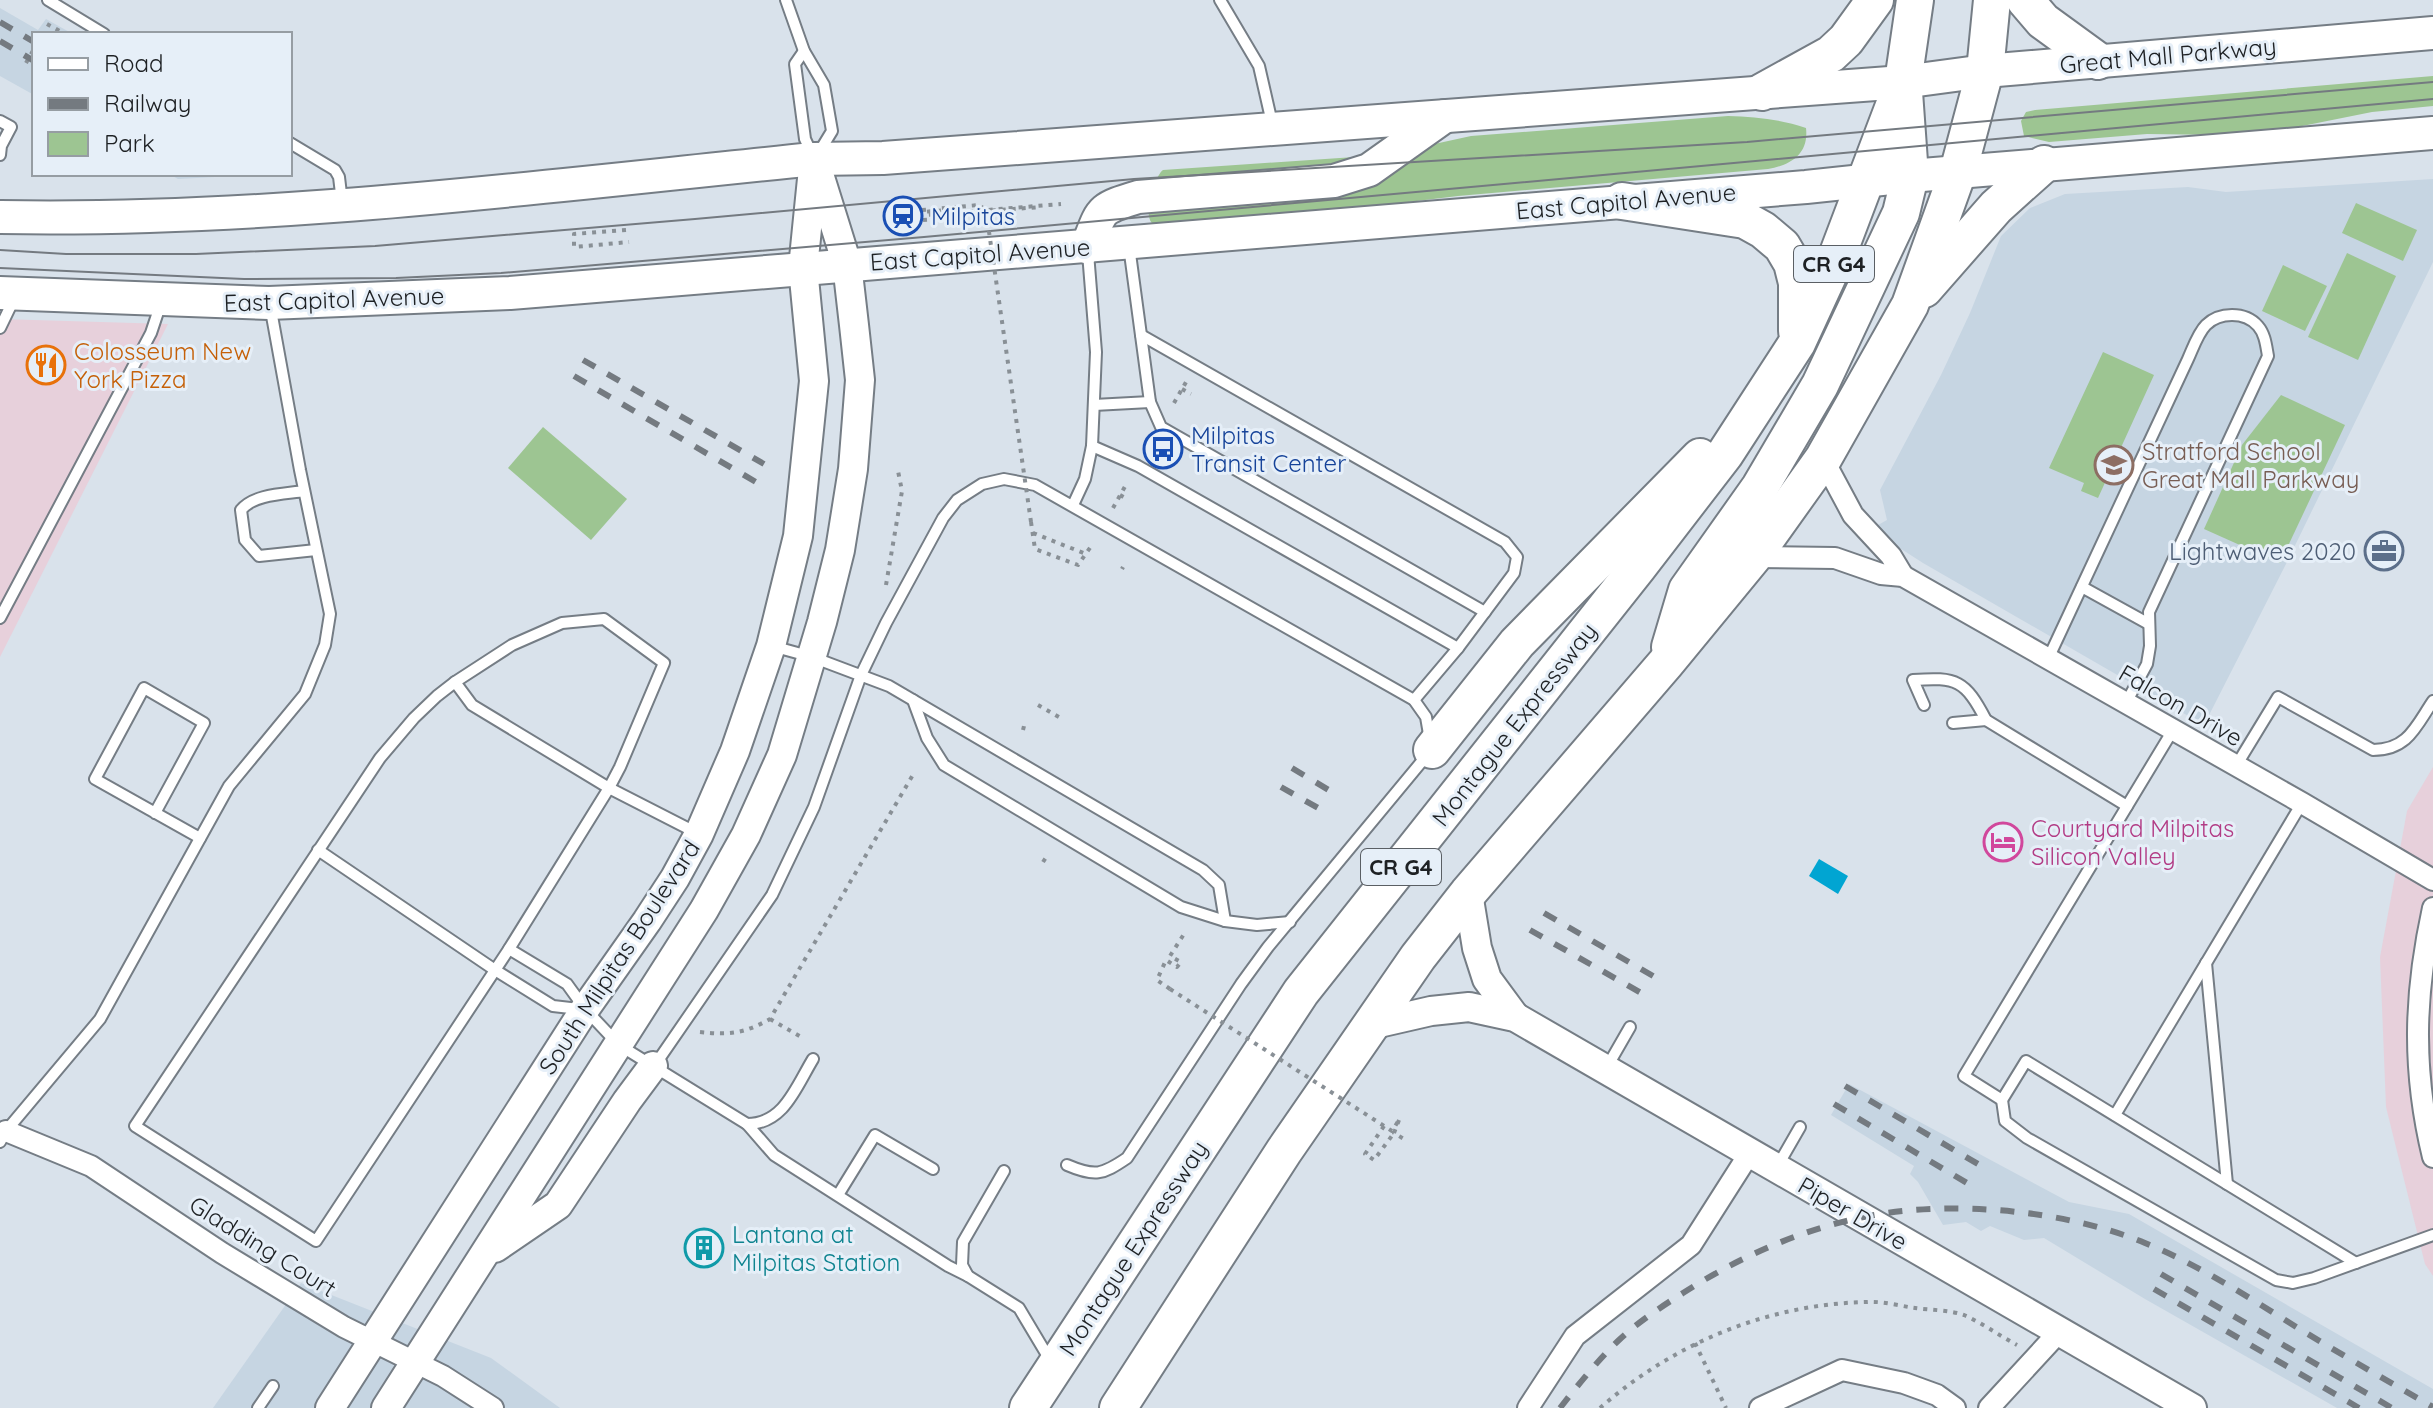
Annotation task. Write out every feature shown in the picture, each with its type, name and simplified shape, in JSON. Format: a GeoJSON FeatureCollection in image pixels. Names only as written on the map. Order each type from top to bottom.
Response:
{"type":"FeatureCollection","features":[{"type":"Feature","properties":{"kind":"highway"},"geometry":{"type":"LineString","coordinates":[[1762,92],[1831,54],[1846,40],[1875,0]]}},
{"type":"Feature","properties":{"kind":"highway","name":"Montague Expressway"},"geometry":{"type":"LineString","coordinates":[[1028,1408],[1301,992],[1648,555],[1725,454],[1797,343],[1837,256],[1903,82],[1915,0]]}},
{"type":"Feature","properties":{"kind":"highway","name":"CR G4"},"geometry":{"type":"LineString","coordinates":[[1118,1408],[1284,1151],[1418,957],[1468,893],[1753,557],[1823,459],[1910,305],[1958,172],[1985,71],[1992,0]]}},
{"type":"Feature","properties":{"kind":"highway"},"geometry":{"type":"LineString","coordinates":[[2025,0],[2043,21],[2098,61]]}},
{"type":"Feature","properties":{"kind":"highway"},"geometry":{"type":"LineString","coordinates":[[1665,664],[1687,590],[1760,487],[1820,385],[1901,213],[1910,176],[1903,82]]}},
{"type":"Feature","properties":{"kind":"highway"},"geometry":{"type":"LineString","coordinates":[[1910,305],[1996,207],[2044,164]]}},
{"type":"Feature","properties":{"kind":"highway"},"geometry":{"type":"LineString","coordinates":[[1622,201],[1745,220],[1763,230],[1782,246],[1792,263],[1797,283],[1797,343]]}},
{"type":"Feature","properties":{"kind":"highway"},"geometry":{"type":"LineString","coordinates":[[1432,750],[1517,643],[1759,400]]}},
{"type":"Feature","properties":{"kind":"main road","name":"Great Mall Parkway"},"geometry":{"type":"LineString","coordinates":[[1903,82],[1985,71],[2433,33]]}},
{"type":"Feature","properties":{"kind":"main road"},"geometry":{"type":"LineString","coordinates":[[0,217],[254,212],[814,159],[899,157],[1903,82]]}},
{"type":"Feature","properties":{"kind":"main road"},"geometry":{"type":"LineString","coordinates":[[1087,247],[1100,213],[1111,205],[1138,197],[1334,181],[1354,176],[1369,170],[1445,116]]}},
{"type":"Feature","properties":{"kind":"main road"},"geometry":{"type":"LineString","coordinates":[[1958,172],[2433,133]]}},
{"type":"Feature","properties":{"kind":"main road","name":"East Capitol Avenue"},"geometry":{"type":"LineString","coordinates":[[8,293],[269,303],[510,293],[1958,172]]}},
{"type":"Feature","properties":{"kind":"street","name":"South Milpitas Boulevard"},"geometry":{"type":"LineString","coordinates":[[386,1408],[704,910],[746,835],[782,755],[840,550],[853,469],[860,380],[847,264],[814,159]]}},
{"type":"Feature","properties":{"kind":"street","name":"South Milpitas Boulevard"},"geometry":{"type":"LineString","coordinates":[[330,1408],[585,1009],[647,921],[699,834],[735,751],[771,646],[798,536],[814,381],[803,268],[814,159]]}},
{"type":"Feature","properties":{"kind":"street","name":"Falcon Drive"},"geometry":{"type":"LineString","coordinates":[[1823,459],[1853,515],[1891,556],[1903,576]]}},
{"type":"Feature","properties":{"kind":"street","name":"Falcon Drive"},"geometry":{"type":"LineString","coordinates":[[1753,557],[1835,558],[1881,574],[1903,576],[2433,880]]}},
{"type":"Feature","properties":{"kind":"street","name":"Piper Drive"},"geometry":{"type":"LineString","coordinates":[[1468,893],[1477,948],[1487,979],[1515,1017]]}},
{"type":"Feature","properties":{"kind":"street"},"geometry":{"type":"LineString","coordinates":[[2433,908],[2422,962],[2417,1051],[2433,1157]]}},
{"type":"Feature","properties":{"kind":"street","name":"Piper Drive"},"geometry":{"type":"LineString","coordinates":[[1370,1025],[1431,1011],[1469,1007],[1515,1017],[2192,1408]]}},
{"type":"Feature","properties":{"kind":"street"},"geometry":{"type":"LineString","coordinates":[[485,1255],[558,1205],[653,1066]]}},
{"type":"Feature","properties":{"kind":"street","name":"Gladding Court"},"geometry":{"type":"LineString","coordinates":[[2,1134],[91,1166],[222,1253],[344,1327],[443,1376],[493,1408]]}},
{"type":"Feature","properties":{"kind":"street"},"geometry":{"type":"LineString","coordinates":[[1528,1408],[1575,1336],[1691,1245],[1749,1154]]}},
{"type":"Feature","properties":{"kind":"street"},"geometry":{"type":"LineString","coordinates":[[1989,1408],[2059,1332]]}},
{"type":"Feature","properties":{"kind":"street"},"geometry":{"type":"LineString","coordinates":[[1760,1408],[1842,1370],[1904,1383],[1937,1395],[1955,1408]]}},
{"type":"Feature","properties":{"kind":"lane"},"geometry":{"type":"LineString","coordinates":[[48,0],[101,32]]}},
{"type":"Feature","properties":{"kind":"lane"},"geometry":{"type":"LineString","coordinates":[[786,0],[804,51],[824,85],[832,131],[814,159]]}},
{"type":"Feature","properties":{"kind":"lane"},"geometry":{"type":"LineString","coordinates":[[1220,0],[1259,66],[1273,129]]}},
{"type":"Feature","properties":{"kind":"lane"},"geometry":{"type":"LineString","coordinates":[[804,51],[795,64],[805,139],[814,159]]}},
{"type":"Feature","properties":{"kind":"lane"},"geometry":{"type":"LineString","coordinates":[[0,121],[11,127],[0,155]]}},
{"type":"Feature","properties":{"kind":"lane"},"geometry":{"type":"LineString","coordinates":[[292,144],[335,170],[343,204]]}},
{"type":"Feature","properties":{"kind":"lane"},"geometry":{"type":"LineString","coordinates":[[1129,243],[1150,402],[1161,427],[1485,612]]}},
{"type":"Feature","properties":{"kind":"lane"},"geometry":{"type":"LineString","coordinates":[[1073,505],[1085,479],[1092,446],[1096,352],[1087,247]]}},
{"type":"Feature","properties":{"kind":"lane"},"geometry":{"type":"LineString","coordinates":[[0,328],[8,293]]}},
{"type":"Feature","properties":{"kind":"lane"},"geometry":{"type":"LineString","coordinates":[[0,618],[151,333],[161,301]]}},
{"type":"Feature","properties":{"kind":"lane"},"geometry":{"type":"LineString","coordinates":[[2,1134],[100,1019],[229,786],[305,694],[325,645],[330,614],[269,303]]}},
{"type":"Feature","properties":{"kind":"lane"},"geometry":{"type":"LineString","coordinates":[[2048,659],[2205,326],[2220,316],[2243,316],[2257,325],[2266,340],[2268,356],[2149,612],[2147,664],[2126,703]]}},
{"type":"Feature","properties":{"kind":"lane"},"geometry":{"type":"LineString","coordinates":[[1141,335],[1505,542],[1517,557],[1514,573],[1458,648],[1414,700]]}},
{"type":"Feature","properties":{"kind":"lane"},"geometry":{"type":"LineString","coordinates":[[1094,405],[1150,402]]}},
{"type":"Feature","properties":{"kind":"lane"},"geometry":{"type":"LineString","coordinates":[[1092,446],[1138,466],[1458,648]]}},
{"type":"Feature","properties":{"kind":"lane"},"geometry":{"type":"LineString","coordinates":[[653,1066],[772,895],[814,807],[861,675],[943,518],[957,500],[982,484],[1004,479],[1035,485],[1414,700],[1426,717],[1432,750],[1268,947],[1127,1158],[1107,1171],[1088,1174],[1067,1165]]}},
{"type":"Feature","properties":{"kind":"lane"},"geometry":{"type":"LineString","coordinates":[[304,491],[246,504],[241,510],[245,540],[259,556],[316,550]]}},
{"type":"Feature","properties":{"kind":"lane"},"geometry":{"type":"LineString","coordinates":[[2082,587],[2149,624]]}},
{"type":"Feature","properties":{"kind":"lane"},"geometry":{"type":"LineString","coordinates":[[604,619],[664,663],[609,788],[509,949],[316,1241],[135,1126],[380,758],[414,718],[455,682],[512,645],[562,623],[604,619]]}},
{"type":"Feature","properties":{"kind":"lane"},"geometry":{"type":"LineString","coordinates":[[771,646],[812,657],[889,686],[1203,870],[1219,885],[1225,921]]}},
{"type":"Feature","properties":{"kind":"lane"},"geometry":{"type":"LineString","coordinates":[[1924,705],[1913,680],[1939,678],[1959,682],[1974,698],[1986,720],[2127,806]]}},
{"type":"Feature","properties":{"kind":"lane"},"geometry":{"type":"LineString","coordinates":[[455,682],[472,705],[609,788],[699,834]]}},
{"type":"Feature","properties":{"kind":"lane"},"geometry":{"type":"LineString","coordinates":[[155,813],[204,723],[144,688],[95,779],[155,813],[200,838]]}},
{"type":"Feature","properties":{"kind":"lane"},"geometry":{"type":"LineString","coordinates":[[2236,766],[2278,697],[2373,750],[2389,750],[2405,741],[2433,701]]}},
{"type":"Feature","properties":{"kind":"lane"},"geometry":{"type":"LineString","coordinates":[[913,700],[927,738],[944,765],[1181,907],[1225,921],[1257,925],[1290,922]]}},
{"type":"Feature","properties":{"kind":"lane"},"geometry":{"type":"LineString","coordinates":[[1953,723],[1986,720]]}},
{"type":"Feature","properties":{"kind":"lane"},"geometry":{"type":"LineString","coordinates":[[2002,1100],[1964,1076],[2173,730]]}},
{"type":"Feature","properties":{"kind":"lane"},"geometry":{"type":"LineString","coordinates":[[2115,1115],[2302,803]]}},
{"type":"Feature","properties":{"kind":"lane"},"geometry":{"type":"LineString","coordinates":[[318,850],[553,1006],[585,1009]]}},
{"type":"Feature","properties":{"kind":"lane"},"geometry":{"type":"LineString","coordinates":[[509,949],[567,984],[585,1009],[619,1045],[747,1124],[774,1155],[1019,1308],[1054,1368]]}},
{"type":"Feature","properties":{"kind":"lane"},"geometry":{"type":"LineString","coordinates":[[2206,963],[2227,1184]]}},
{"type":"Feature","properties":{"kind":"lane"},"geometry":{"type":"LineString","coordinates":[[1606,1070],[1630,1027]]}},
{"type":"Feature","properties":{"kind":"lane"},"geometry":{"type":"LineString","coordinates":[[747,1124],[761,1124],[782,1110],[813,1059]]}},
{"type":"Feature","properties":{"kind":"lane"},"geometry":{"type":"LineString","coordinates":[[2356,1263],[2026,1061],[2002,1100],[2005,1121],[2027,1138],[2276,1280],[2293,1283],[2314,1278],[2356,1263],[2433,1235]]}},
{"type":"Feature","properties":{"kind":"lane"},"geometry":{"type":"LineString","coordinates":[[1776,1169],[1800,1127]]}},
{"type":"Feature","properties":{"kind":"lane"},"geometry":{"type":"LineString","coordinates":[[838,1195],[875,1135],[933,1169]]}},
{"type":"Feature","properties":{"kind":"lane"},"geometry":{"type":"LineString","coordinates":[[968,1276],[962,1265],[963,1242],[1004,1171]]}},
{"type":"Feature","properties":{"kind":"lane"},"geometry":{"type":"LineString","coordinates":[[258,1408],[273,1386]]}},
{"type":"Feature","properties":{"kind":"path"},"geometry":{"type":"LineString","coordinates":[[47,24],[61,32]]}},
{"type":"Feature","properties":{"kind":"path"},"geometry":{"type":"LineString","coordinates":[[26,63],[32,52]]}},
{"type":"Feature","properties":{"kind":"path"},"geometry":{"type":"LineString","coordinates":[[922,215],[986,213],[1061,204]]}},
{"type":"Feature","properties":{"kind":"path"},"geometry":{"type":"LineString","coordinates":[[922,215],[979,205],[985,211],[1041,207]]}},
{"type":"Feature","properties":{"kind":"path"},"geometry":{"type":"LineString","coordinates":[[889,218],[985,206],[1035,549],[1078,565],[1092,545]]}},
{"type":"Feature","properties":{"kind":"path"},"geometry":{"type":"LineString","coordinates":[[626,230],[574,234],[574,247],[629,242]]}},
{"type":"Feature","properties":{"kind":"path"},"geometry":{"type":"LineString","coordinates":[[1174,403],[1186,382]]}},
{"type":"Feature","properties":{"kind":"path"},"geometry":{"type":"LineString","coordinates":[[1182,389],[1191,394]]}},
{"type":"Feature","properties":{"kind":"path"},"geometry":{"type":"LineString","coordinates":[[886,623],[883,601],[902,491],[898,471]]}},
{"type":"Feature","properties":{"kind":"path"},"geometry":{"type":"LineString","coordinates":[[1113,508],[1127,483]]}},
{"type":"Feature","properties":{"kind":"path"},"geometry":{"type":"LineString","coordinates":[[1120,495],[1127,499]]}},
{"type":"Feature","properties":{"kind":"path"},"geometry":{"type":"LineString","coordinates":[[1033,533],[1086,554]]}},
{"type":"Feature","properties":{"kind":"path"},"geometry":{"type":"LineString","coordinates":[[1038,705],[1059,717]]}},
{"type":"Feature","properties":{"kind":"path"},"geometry":{"type":"LineString","coordinates":[[700,1032],[729,1034],[750,1030],[770,1019],[914,773]]}},
{"type":"Feature","properties":{"kind":"path"},"geometry":{"type":"LineString","coordinates":[[1043,862],[1047,856]]}},
{"type":"Feature","properties":{"kind":"path"},"geometry":{"type":"LineString","coordinates":[[1184,934],[1170,956],[1181,962],[1177,967],[1166,960],[1157,980],[1392,1131],[1399,1120],[1394,1133],[1374,1160],[1365,1154],[1384,1126]]}},
{"type":"Feature","properties":{"kind":"path"},"geometry":{"type":"LineString","coordinates":[[770,1019],[803,1038]]}},
{"type":"Feature","properties":{"kind":"path"},"geometry":{"type":"LineString","coordinates":[[1394,1133],[1404,1139]]}},
{"type":"Feature","properties":{"kind":"path"},"geometry":{"type":"LineString","coordinates":[[1600,1408],[1636,1379],[1695,1343],[1729,1328],[1815,1306],[1870,1302],[1962,1315],[2037,1356]]}},
{"type":"Feature","properties":{"kind":"path"},"geometry":{"type":"LineString","coordinates":[[1695,1343],[1726,1408]]}},
{"type":"Feature","properties":{"kind":"shaded area"},"geometry":{"type":"Polygon","coordinates":[[[0,8],[38,30],[46,19],[69,32],[32,32],[32,94],[0,76],[0,8]]]}},
{"type":"Feature","properties":{"kind":"shaded area"},"geometry":{"type":"Polygon","coordinates":[[[173,176],[232,176],[178,179],[173,176]]]}},
{"type":"Feature","properties":{"kind":"shaded area","name":"Stratford School Great Mall Parkway"},"geometry":{"type":"Polygon","coordinates":[[[2433,179],[2433,262],[2204,725],[1923,563],[1895,545],[1878,525],[1887,520],[1880,490],[1941,375],[2001,236],[2030,208],[2065,194],[2188,187],[2226,192],[2433,179]]]}},
{"type":"Feature","properties":{"kind":"shaded area"},"geometry":{"type":"Polygon","coordinates":[[[0,319],[168,324],[0,657],[0,319]]]}},
{"type":"Feature","properties":{"kind":"shaded area"},"geometry":{"type":"Polygon","coordinates":[[[2433,767],[2433,1276],[2425,1264],[2386,1107],[2380,957],[2407,811],[2433,767]]]}},
{"type":"Feature","properties":{"kind":"shaded area"},"geometry":{"type":"Polygon","coordinates":[[[1849,1084],[2069,1202],[2129,1214],[2433,1389],[2433,1408],[2337,1408],[2044,1238],[2024,1240],[1990,1226],[1981,1231],[1966,1222],[1943,1225],[1910,1174],[1914,1166],[1831,1115],[1849,1084]]]}},
{"type":"Feature","properties":{"kind":"shaded area"},"geometry":{"type":"Polygon","coordinates":[[[301,1283],[491,1358],[560,1408],[213,1408],[301,1283]]]}},
{"type":"Feature","properties":{"kind":"green space"},"geometry":{"type":"Polygon","coordinates":[[[2433,76],[2433,106],[2372,112],[2273,132],[2147,134],[2049,142],[2024,136],[2021,121],[2026,112],[2035,110],[2433,76]]]}},
{"type":"Feature","properties":{"kind":"green space"},"geometry":{"type":"Polygon","coordinates":[[[1728,116],[1787,122],[1806,128],[1805,145],[1791,161],[1768,169],[1458,196],[1185,229],[1156,226],[1150,220],[1153,188],[1163,170],[1384,155],[1471,136],[1728,116]]]}},
{"type":"Feature","properties":{"kind":"green space"},"geometry":{"type":"Polygon","coordinates":[[[2356,203],[2417,230],[2403,261],[2342,233],[2356,203]]]}},
{"type":"Feature","properties":{"kind":"green space"},"geometry":{"type":"Polygon","coordinates":[[[2347,253],[2396,276],[2358,360],[2308,337],[2347,253]]]}},
{"type":"Feature","properties":{"kind":"green space"},"geometry":{"type":"Polygon","coordinates":[[[2283,265],[2327,286],[2305,331],[2262,311],[2283,265]]]}},
{"type":"Feature","properties":{"kind":"green space"},"geometry":{"type":"Polygon","coordinates":[[[2103,352],[2154,375],[2098,498],[2081,491],[2084,483],[2049,468],[2103,352]]]}},
{"type":"Feature","properties":{"kind":"green space"},"geometry":{"type":"Polygon","coordinates":[[[2281,395],[2345,425],[2280,563],[2204,529],[2242,445],[2281,395]]]}},
{"type":"Feature","properties":{"kind":"green space"},"geometry":{"type":"Polygon","coordinates":[[[543,427],[627,499],[591,540],[508,468],[543,427]]]}},
{"type":"Feature","properties":{"kind":"water"},"geometry":{"type":"Polygon","coordinates":[[[1819,859],[1848,876],[1838,894],[1809,876],[1819,859]]]}},
{"type":"Feature","properties":{"kind":"tram line"},"geometry":{"type":"LineString","coordinates":[[0,250],[66,254],[196,254],[375,246],[1134,179],[1747,142],[2433,82]]}},
{"type":"Feature","properties":{"kind":"tram line"},"geometry":{"type":"LineString","coordinates":[[0,268],[244,279],[396,278],[501,273],[2433,99]]}},
{"type":"Feature","properties":{"kind":"railway"},"geometry":{"type":"LineString","coordinates":[[0,22],[32,41]]}},
{"type":"Feature","properties":{"kind":"railway"},"geometry":{"type":"LineString","coordinates":[[0,41],[32,60]]}},
{"type":"Feature","properties":{"kind":"railway"},"geometry":{"type":"LineString","coordinates":[[583,360],[764,464]]}},
{"type":"Feature","properties":{"kind":"railway"},"geometry":{"type":"LineString","coordinates":[[574,376],[761,485]]}},
{"type":"Feature","properties":{"kind":"railway"},"geometry":{"type":"LineString","coordinates":[[1292,768],[1337,795]]}},
{"type":"Feature","properties":{"kind":"railway"},"geometry":{"type":"LineString","coordinates":[[1281,787],[1327,813]]}},
{"type":"Feature","properties":{"kind":"railway"},"geometry":{"type":"LineString","coordinates":[[1544,913],[1660,980]]}},
{"type":"Feature","properties":{"kind":"railway"},"geometry":{"type":"LineString","coordinates":[[1530,930],[1650,998]]}},
{"type":"Feature","properties":{"kind":"railway"},"geometry":{"type":"LineString","coordinates":[[1845,1086],[1983,1167]]}},
{"type":"Feature","properties":{"kind":"railway"},"geometry":{"type":"LineString","coordinates":[[1834,1104],[1972,1186]]}},
{"type":"Feature","properties":{"kind":"railway"},"geometry":{"type":"LineString","coordinates":[[1560,1408],[1603,1356],[1634,1327],[1724,1269],[1813,1230],[1859,1218],[1928,1209],[2041,1215],[2113,1231],[2145,1243],[2223,1282],[2433,1407]]}},
{"type":"Feature","properties":{"kind":"railway"},"geometry":{"type":"LineString","coordinates":[[2161,1274],[2392,1408]]}},
{"type":"Feature","properties":{"kind":"railway"},"geometry":{"type":"LineString","coordinates":[[2154,1289],[2359,1408]]}},
{"type":"Feature","properties":{"kind":"place","name":"Milpitas"},"geometry":{"type":"Point","coordinates":[903,216]}},
{"type":"Feature","properties":{"kind":"place","name":"Colosseum New York Pizza"},"geometry":{"type":"Point","coordinates":[46,365]}},
{"type":"Feature","properties":{"kind":"place","name":"Milpitas Transit Center"},"geometry":{"type":"Point","coordinates":[1163,449]}},
{"type":"Feature","properties":{"kind":"place","name":"Stratford School Great Mall Parkway"},"geometry":{"type":"Point","coordinates":[2114,465]}},
{"type":"Feature","properties":{"kind":"place","name":"Lightwaves 2020"},"geometry":{"type":"Point","coordinates":[2384,551]}},
{"type":"Feature","properties":{"kind":"place","name":"Courtyard Milpitas Silicon Valley"},"geometry":{"type":"Point","coordinates":[2003,842]}},
{"type":"Feature","properties":{"kind":"place","name":"Lantana at Milpitas Station"},"geometry":{"type":"Point","coordinates":[704,1248]}}]}
